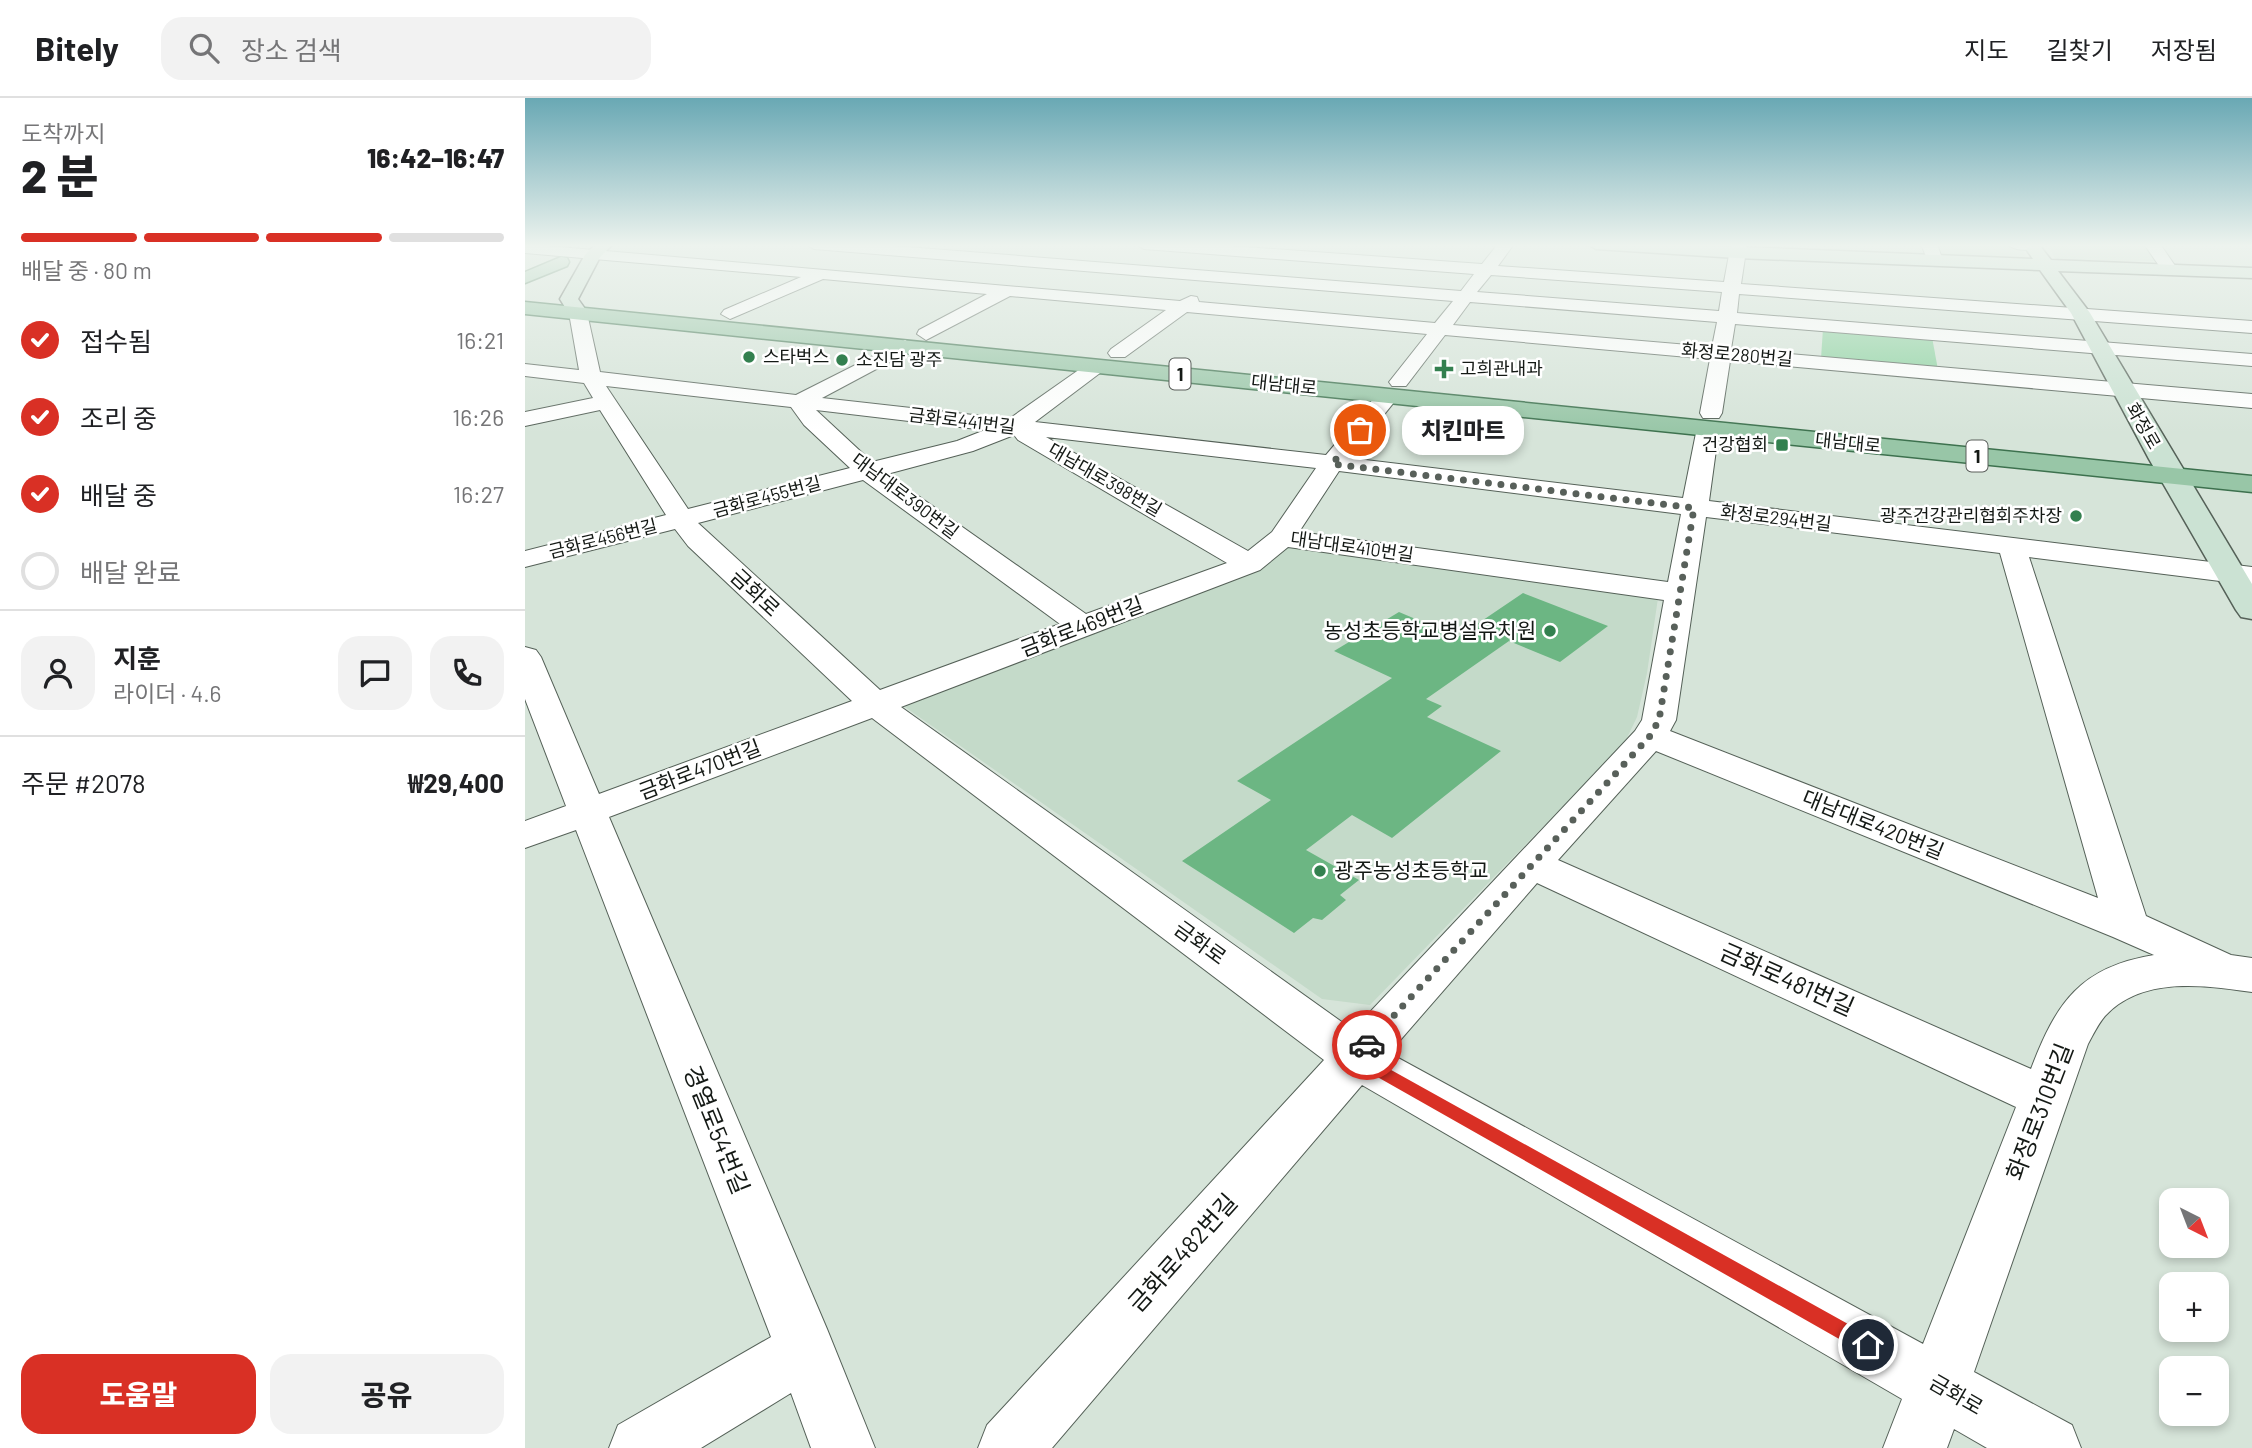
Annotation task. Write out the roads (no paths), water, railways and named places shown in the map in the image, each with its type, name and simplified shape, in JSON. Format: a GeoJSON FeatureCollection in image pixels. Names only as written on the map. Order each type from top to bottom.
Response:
{"type":"FeatureCollection","features":[{"type":"Feature","properties":{"kind":"main road","name":"대남대로"},"geometry":{"type":"LineString","coordinates":[[598,307],[905,346],[1097,366],[1394,389],[2167,467],[2252,468]]}},
{"type":"Feature","properties":{"kind":"main road","name":"대남대로"},"geometry":{"type":"LineString","coordinates":[[634,307],[730,314],[1118,353],[1394,389]]}},
{"type":"Feature","properties":{"kind":"main road","name":"대남대로"},"geometry":{"type":"LineString","coordinates":[[2167,467],[2252,484]]}},
{"type":"Feature","properties":{"kind":"street","name":"금화로"},"geometry":{"type":"LineString","coordinates":[[554,307],[598,390],[682,520],[698,540],[875,704],[1356,1058],[2049,1448]]}},
{"type":"Feature","properties":{"kind":"street"},"geometry":{"type":"LineString","coordinates":[[730,314],[746,307]]}},
{"type":"Feature","properties":{"kind":"street"},"geometry":{"type":"LineString","coordinates":[[926,334],[976,307]]}},
{"type":"Feature","properties":{"kind":"street"},"geometry":{"type":"LineString","coordinates":[[1118,353],[1184,307]]}},
{"type":"Feature","properties":{"kind":"street","name":"화정로280번길"},"geometry":{"type":"LineString","coordinates":[[1184,307],[2252,401]]}},
{"type":"Feature","properties":{"kind":"street","name":"대남대로410번길"},"geometry":{"type":"LineString","coordinates":[[1457,307],[1332,464],[1282,538],[1680,593]]}},
{"type":"Feature","properties":{"kind":"street"},"geometry":{"type":"LineString","coordinates":[[1589,307],[2252,360]]}},
{"type":"Feature","properties":{"kind":"street"},"geometry":{"type":"LineString","coordinates":[[1356,1058],[1650,736],[1659,720],[1728,307]]}},
{"type":"Feature","properties":{"kind":"street"},"geometry":{"type":"LineString","coordinates":[[1993,307],[2252,327]]}},
{"type":"Feature","properties":{"kind":"street","name":"화정로"},"geometry":{"type":"LineString","coordinates":[[2076,307],[2167,467],[2241,575],[2252,610]]}},
{"type":"Feature","properties":{"kind":"street"},"geometry":{"type":"LineString","coordinates":[[798,402],[905,346]]}},
{"type":"Feature","properties":{"kind":"street"},"geometry":{"type":"LineString","coordinates":[[1013,427],[1097,366]]}},
{"type":"Feature","properties":{"kind":"street","name":"금화로441번길"},"geometry":{"type":"LineString","coordinates":[[525,370],[598,390],[798,402],[1332,464]]}},
{"type":"Feature","properties":{"kind":"street"},"geometry":{"type":"LineString","coordinates":[[525,419],[598,390]]}},
{"type":"Feature","properties":{"kind":"street","name":"대남대로390번길"},"geometry":{"type":"LineString","coordinates":[[798,402],[812,420],[867,471],[1084,627]]}},
{"type":"Feature","properties":{"kind":"street","name":"금화로455번길"},"geometry":{"type":"LineString","coordinates":[[682,520],[965,446],[1013,427]]}},
{"type":"Feature","properties":{"kind":"street","name":"대남대로398번길"},"geometry":{"type":"LineString","coordinates":[[1013,427],[1249,564]]}},
{"type":"Feature","properties":{"kind":"street","name":"화정로294번길"},"geometry":{"type":"LineString","coordinates":[[1332,464],[2241,575]]}},
{"type":"Feature","properties":{"kind":"street","name":"금화로456번길"},"geometry":{"type":"LineString","coordinates":[[525,559],[682,520]]}},
{"type":"Feature","properties":{"kind":"street","name":"금화로469번길"},"geometry":{"type":"LineString","coordinates":[[875,704],[1249,564],[1282,538]]}},
{"type":"Feature","properties":{"kind":"street"},"geometry":{"type":"LineString","coordinates":[[2012,547],[2128,926]]}},
{"type":"Feature","properties":{"kind":"street","name":"경열로54번길"},"geometry":{"type":"LineString","coordinates":[[525,657],[806,1349],[842,1448]]}},
{"type":"Feature","properties":{"kind":"street","name":"금화로470번길"},"geometry":{"type":"LineString","coordinates":[[525,835],[875,704]]}},
{"type":"Feature","properties":{"kind":"street","name":"대남대로420번길"},"geometry":{"type":"LineString","coordinates":[[1650,736],[2242,973]]}},
{"type":"Feature","properties":{"kind":"street","name":"금화로481번길"},"geometry":{"type":"LineString","coordinates":[[1531,864],[2044,1097]]}},
{"type":"Feature","properties":{"kind":"street","name":"화정로310번길"},"geometry":{"type":"LineString","coordinates":[[1939,1385],[2066,1039],[2090,1003],[2126,978],[2175,970],[2242,973]]}},
{"type":"Feature","properties":{"kind":"street","name":"금화로482번길"},"geometry":{"type":"LineString","coordinates":[[1010,1448],[1356,1058]]}},
{"type":"Feature","properties":{"kind":"street"},"geometry":{"type":"LineString","coordinates":[[641,1448],[806,1349]]}},
{"type":"Feature","properties":{"kind":"street"},"geometry":{"type":"LineString","coordinates":[[1915,1448],[1939,1385]]}},
{"type":"Feature","properties":{"kind":"place","name":"스타벅스"},"geometry":{"type":"Point","coordinates":[749,357]}},
{"type":"Feature","properties":{"kind":"place","name":"소진담 광주"},"geometry":{"type":"Point","coordinates":[842,360]}},
{"type":"Feature","properties":{"kind":"place","name":"고희관내과"},"geometry":{"type":"Point","coordinates":[1444,369]}},
{"type":"Feature","properties":{"kind":"place","name":"치킨마트"},"geometry":{"type":"Point","coordinates":[1360,430]}},
{"type":"Feature","properties":{"kind":"place","name":"건강협회"},"geometry":{"type":"Point","coordinates":[1782,445]}},
{"type":"Feature","properties":{"kind":"place","name":"광주건강관리협회주차장"},"geometry":{"type":"Point","coordinates":[2076,516]}},
{"type":"Feature","properties":{"kind":"place","name":"농성초등학교병설유치원"},"geometry":{"type":"Point","coordinates":[1550,631]}},
{"type":"Feature","properties":{"kind":"place","name":"광주농성초등학교"},"geometry":{"type":"Point","coordinates":[1320,871]}}]}
